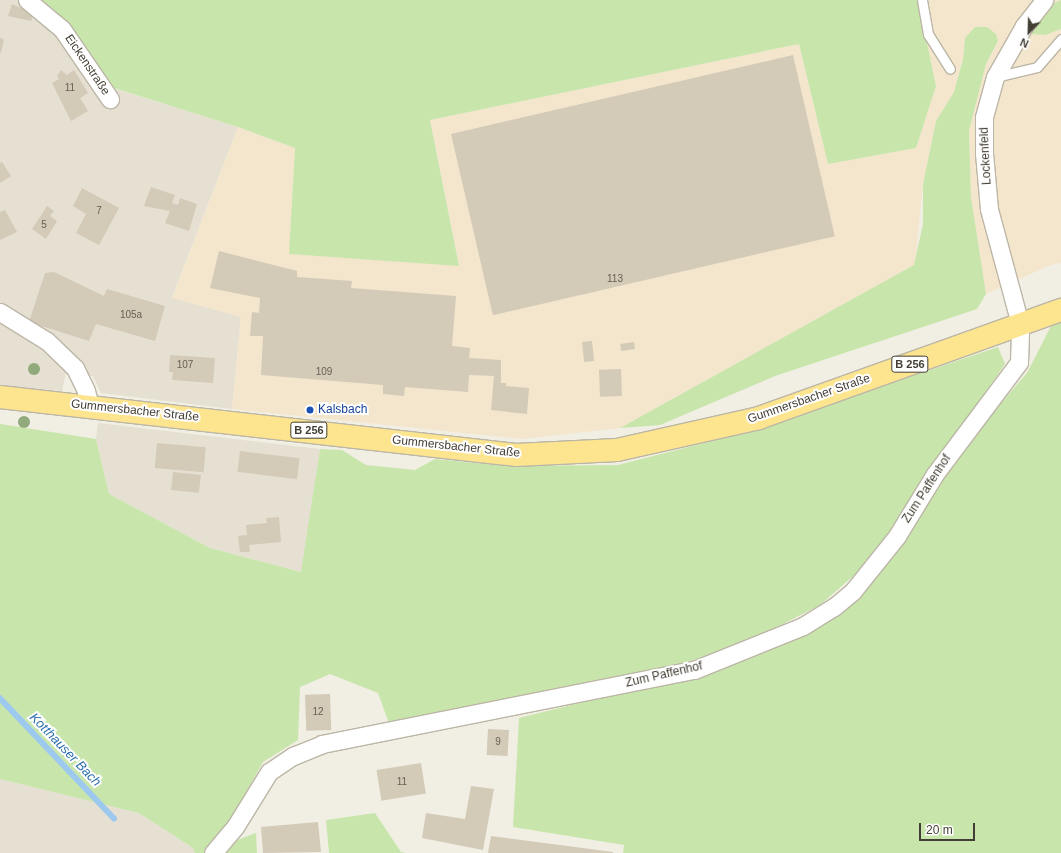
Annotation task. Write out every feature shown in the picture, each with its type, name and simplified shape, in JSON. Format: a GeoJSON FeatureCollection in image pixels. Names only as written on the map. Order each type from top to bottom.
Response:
{"type":"FeatureCollection","features":[{"type":"Feature","properties":{"kind":"main road","name":"Gummersbacher Straße"},"geometry":{"type":"LineString","coordinates":[[0,397],[516,455],[618,450],[760,418],[1061,310]]}},
{"type":"Feature","properties":{"kind":"street","name":"Eickenstraße"},"geometry":{"type":"LineString","coordinates":[[27,0],[62,29],[110,99]]}},
{"type":"Feature","properties":{"kind":"street","name":"Lockenfeld"},"geometry":{"type":"LineString","coordinates":[[1020,324],[989,209],[985,166],[984,117],[995,77],[1024,26],[1044,0]]}},
{"type":"Feature","properties":{"kind":"street"},"geometry":{"type":"LineString","coordinates":[[0,312],[47,341],[75,368],[84,385],[90,406]]}},
{"type":"Feature","properties":{"kind":"street","name":"Zum Paffenhof"},"geometry":{"type":"LineString","coordinates":[[213,853],[235,827],[269,772],[293,756],[322,744],[694,670],[803,626],[834,607],[853,591],[897,536],[934,474],[1019,362],[1020,324]]}},
{"type":"Feature","properties":{"kind":"lane"},"geometry":{"type":"LineString","coordinates":[[922,0],[928,34],[950,69]]}},
{"type":"Feature","properties":{"kind":"lane"},"geometry":{"type":"LineString","coordinates":[[995,77],[1037,67],[1061,39]]}},
{"type":"Feature","properties":{"kind":"shaded area"},"geometry":{"type":"Polygon","coordinates":[[[0,0],[34,0],[87,80],[238,127],[172,297],[241,317],[232,409],[101,393],[93,376],[66,373],[62,391],[0,385],[0,0]]]}},
{"type":"Feature","properties":{"kind":"shaded area"},"geometry":{"type":"Polygon","coordinates":[[[918,0],[1061,0],[1061,263],[1051,265],[986,294],[971,197],[969,131],[986,64],[998,41],[965,38],[963,59],[954,92],[936,121],[923,184],[915,265],[620,428],[523,439],[232,409],[241,317],[172,298],[238,127],[295,148],[290,254],[459,265],[430,120],[799,44],[828,164],[916,148],[936,86],[918,0]]]}},
{"type":"Feature","properties":{"kind":"shaded area"},"geometry":{"type":"Polygon","coordinates":[[[98,423],[320,449],[302,572],[210,548],[109,494],[96,439],[98,423]]]}},
{"type":"Feature","properties":{"kind":"shaded area"},"geometry":{"type":"Polygon","coordinates":[[[0,779],[139,813],[193,848],[195,853],[0,853],[0,779]]]}},
{"type":"Feature","properties":{"kind":"green space"},"geometry":{"type":"Polygon","coordinates":[[[40,0],[918,0],[936,86],[916,148],[828,164],[799,44],[430,120],[459,266],[289,254],[295,148],[238,127],[95,82],[40,0]]]}},
{"type":"Feature","properties":{"kind":"green space"},"geometry":{"type":"Polygon","coordinates":[[[1061,0],[1061,29],[1045,35],[1031,34],[1044,8],[1061,0]]]}},
{"type":"Feature","properties":{"kind":"green space"},"geometry":{"type":"Polygon","coordinates":[[[975,27],[987,27],[996,34],[998,41],[986,64],[969,131],[971,197],[986,294],[977,309],[775,376],[660,425],[620,428],[914,265],[923,224],[923,184],[936,121],[954,92],[963,59],[965,38],[975,27]]]}},
{"type":"Feature","properties":{"kind":"green space"},"geometry":{"type":"Polygon","coordinates":[[[1061,321],[1061,853],[623,853],[624,845],[513,827],[519,718],[725,667],[803,632],[895,548],[982,425],[1027,373],[1052,324],[1061,321]]]}},
{"type":"Feature","properties":{"kind":"green space"},"geometry":{"type":"Polygon","coordinates":[[[998,347],[1005,364],[867,564],[820,605],[744,644],[643,676],[390,726],[378,693],[330,674],[300,687],[298,740],[263,762],[226,828],[205,853],[195,853],[193,848],[139,813],[0,779],[0,424],[96,439],[109,494],[210,548],[301,572],[320,449],[342,450],[366,465],[415,470],[435,459],[506,466],[618,465],[743,433],[998,347]]]}},
{"type":"Feature","properties":{"kind":"green space"},"geometry":{"type":"Polygon","coordinates":[[[375,813],[401,852],[406,853],[329,853],[326,820],[375,813]]]}},
{"type":"Feature","properties":{"kind":"green space"},"geometry":{"type":"Polygon","coordinates":[[[256,833],[257,853],[221,853],[229,843],[256,833]]]}},
{"type":"Feature","properties":{"kind":"building"},"geometry":{"type":"Polygon","coordinates":[[[12,4],[34,14],[31,21],[8,16],[12,4]]]}},
{"type":"Feature","properties":{"kind":"building"},"geometry":{"type":"Polygon","coordinates":[[[0,38],[4,39],[1,53],[0,53],[0,38]]]}},
{"type":"Feature","properties":{"kind":"building"},"geometry":{"type":"Polygon","coordinates":[[[793,55],[835,236],[493,315],[451,134],[793,55]]]}},
{"type":"Feature","properties":{"kind":"building"},"geometry":{"type":"Polygon","coordinates":[[[61,70],[67,75],[74,70],[88,93],[80,98],[88,111],[71,121],[52,83],[59,79],[57,76],[61,70]]]}},
{"type":"Feature","properties":{"kind":"building"},"geometry":{"type":"Polygon","coordinates":[[[2,162],[11,176],[0,183],[0,163],[2,162]]]}},
{"type":"Feature","properties":{"kind":"building"},"geometry":{"type":"Polygon","coordinates":[[[151,187],[175,195],[172,203],[178,205],[180,198],[197,204],[189,231],[165,223],[170,211],[144,206],[151,187]]]}},
{"type":"Feature","properties":{"kind":"building"},"geometry":{"type":"Polygon","coordinates":[[[82,188],[119,208],[99,245],[76,233],[86,214],[73,206],[82,188]]]}},
{"type":"Feature","properties":{"kind":"building"},"geometry":{"type":"Polygon","coordinates":[[[47,206],[54,211],[50,216],[57,221],[46,239],[32,229],[47,206]]]}},
{"type":"Feature","properties":{"kind":"building"},"geometry":{"type":"Polygon","coordinates":[[[5,210],[17,232],[0,240],[0,212],[5,210]]]}},
{"type":"Feature","properties":{"kind":"building"},"geometry":{"type":"Polygon","coordinates":[[[219,251],[297,271],[297,277],[352,281],[351,288],[456,296],[452,346],[470,348],[469,358],[501,360],[501,383],[506,383],[506,386],[529,388],[527,414],[491,410],[494,376],[469,375],[468,392],[405,387],[404,396],[383,394],[383,385],[261,375],[263,336],[250,336],[252,312],[259,313],[260,298],[210,288],[219,251]]]}},
{"type":"Feature","properties":{"kind":"building"},"geometry":{"type":"Polygon","coordinates":[[[54,272],[104,296],[107,289],[165,306],[155,341],[96,324],[89,341],[29,322],[45,273],[54,272]]]}},
{"type":"Feature","properties":{"kind":"building"},"geometry":{"type":"Polygon","coordinates":[[[592,341],[594,361],[584,362],[582,342],[592,341]]]}},
{"type":"Feature","properties":{"kind":"building"},"geometry":{"type":"Polygon","coordinates":[[[634,342],[635,349],[621,351],[620,344],[634,342]]]}},
{"type":"Feature","properties":{"kind":"building"},"geometry":{"type":"Polygon","coordinates":[[[170,355],[215,358],[213,383],[172,380],[173,372],[169,372],[170,355]]]}},
{"type":"Feature","properties":{"kind":"building"},"geometry":{"type":"Polygon","coordinates":[[[621,369],[622,396],[600,397],[599,370],[621,369]]]}},
{"type":"Feature","properties":{"kind":"building"},"geometry":{"type":"Polygon","coordinates":[[[157,443],[206,447],[204,472],[155,468],[157,443]]]}},
{"type":"Feature","properties":{"kind":"building"},"geometry":{"type":"Polygon","coordinates":[[[240,451],[300,458],[297,479],[237,472],[240,451]]]}},
{"type":"Feature","properties":{"kind":"building"},"geometry":{"type":"Polygon","coordinates":[[[173,472],[201,475],[199,493],[171,490],[173,472]]]}},
{"type":"Feature","properties":{"kind":"building"},"geometry":{"type":"Polygon","coordinates":[[[279,517],[281,542],[249,545],[250,552],[240,552],[238,536],[247,535],[246,525],[267,523],[266,518],[279,517]]]}},
{"type":"Feature","properties":{"kind":"building"},"geometry":{"type":"Polygon","coordinates":[[[330,694],[331,730],[306,731],[305,695],[330,694]]]}},
{"type":"Feature","properties":{"kind":"building"},"geometry":{"type":"Polygon","coordinates":[[[488,729],[509,730],[508,756],[487,755],[488,729]]]}},
{"type":"Feature","properties":{"kind":"building"},"geometry":{"type":"Polygon","coordinates":[[[421,763],[426,794],[381,801],[377,770],[421,763]]]}},
{"type":"Feature","properties":{"kind":"building"},"geometry":{"type":"Polygon","coordinates":[[[471,786],[494,789],[483,850],[422,838],[426,813],[465,819],[471,786]]]}},
{"type":"Feature","properties":{"kind":"building"},"geometry":{"type":"Polygon","coordinates":[[[318,822],[321,852],[263,853],[261,827],[318,822]]]}},
{"type":"Feature","properties":{"kind":"building"},"geometry":{"type":"Polygon","coordinates":[[[491,836],[613,852],[613,853],[488,853],[491,836]]]}},
{"type":"Feature","properties":{"kind":"waterway","name":"Kotthauser Bach"},"geometry":{"type":"LineString","coordinates":[[0,698],[114,818]]}},
{"type":"Feature","properties":{"kind":"place","name":"Kalsbach"},"geometry":{"type":"Point","coordinates":[310,410]}}]}
